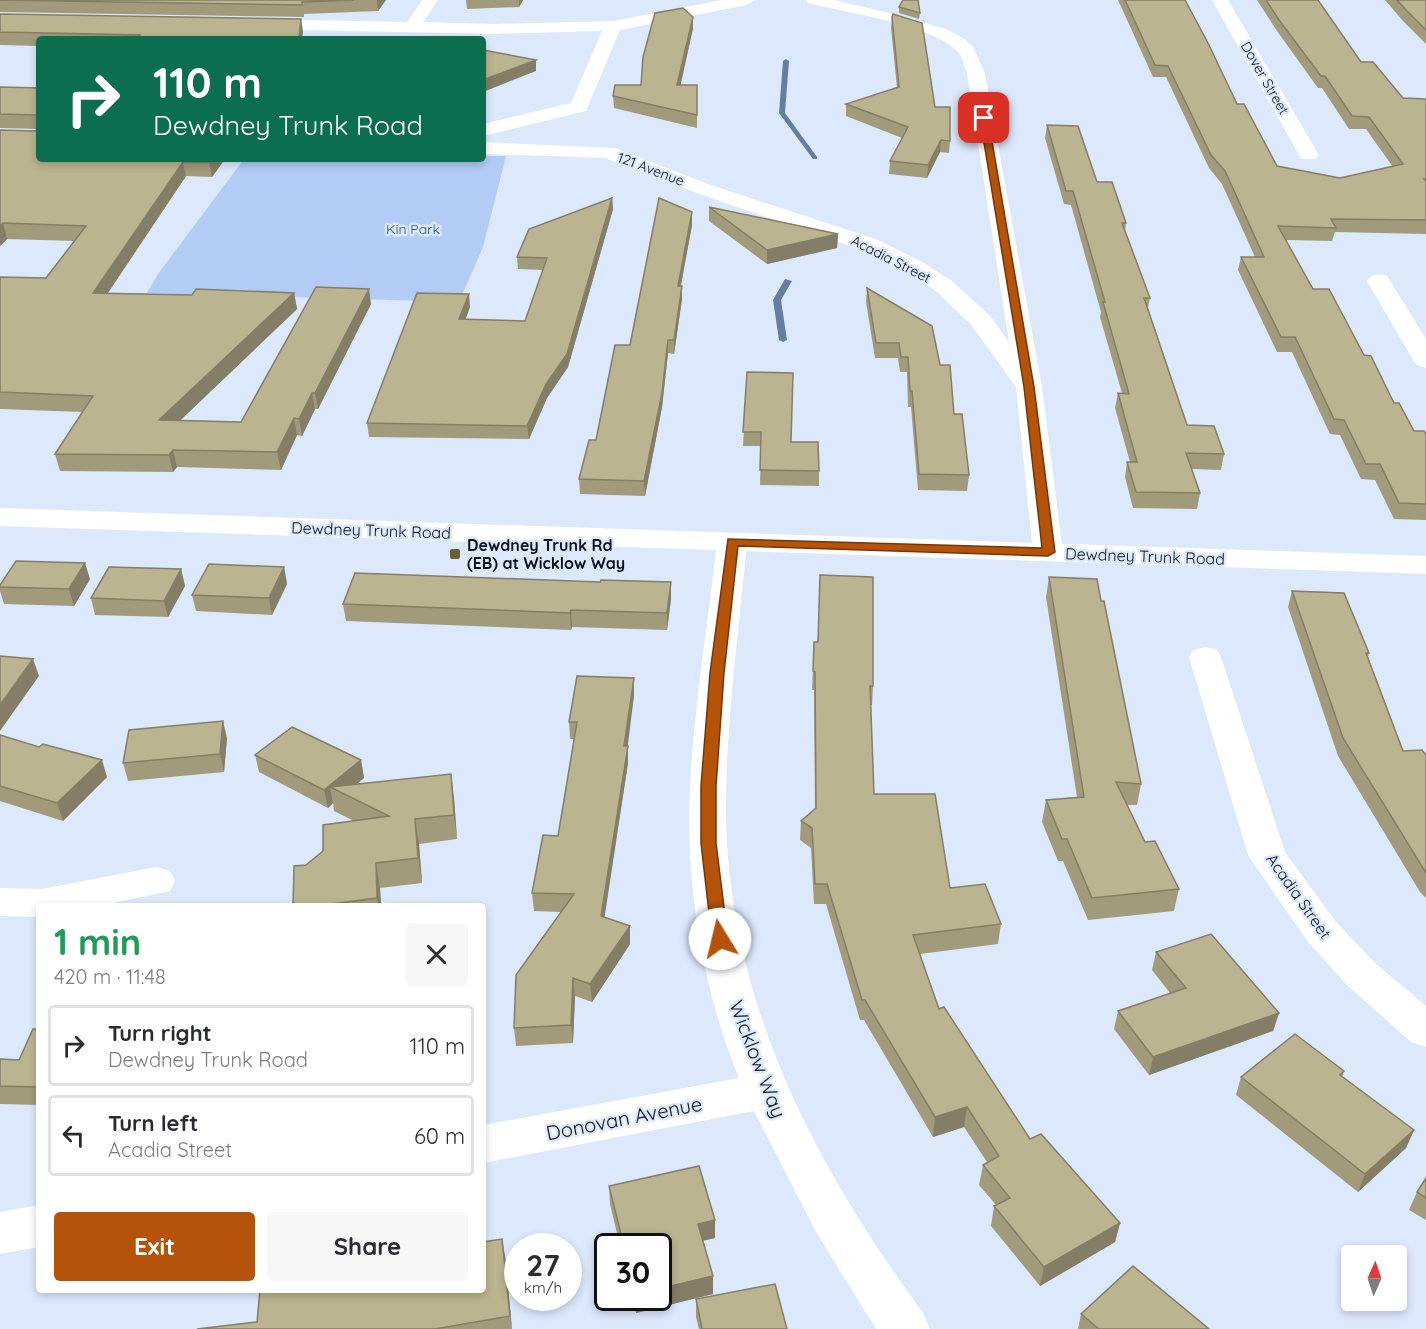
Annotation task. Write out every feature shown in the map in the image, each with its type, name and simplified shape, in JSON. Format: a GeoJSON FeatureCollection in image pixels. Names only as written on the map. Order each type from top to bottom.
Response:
{"type":"FeatureCollection","features":[{"type":"Feature","properties":{"kind":"street"},"geometry":{"type":"LineString","coordinates":[[411,27],[430,0]]}},
{"type":"Feature","properties":{"kind":"street"},"geometry":{"type":"LineString","coordinates":[[235,24],[500,29],[613,26],[747,0]]}},
{"type":"Feature","properties":{"kind":"street","name":"Acadia Street"},"geometry":{"type":"LineString","coordinates":[[814,0],[918,25],[948,37],[967,50],[976,73],[1029,387],[1048,552]]}},
{"type":"Feature","properties":{"kind":"street","name":"Dover Street"},"geometry":{"type":"LineString","coordinates":[[1220,0],[1309,155]]}},
{"type":"Feature","properties":{"kind":"street"},"geometry":{"type":"LineString","coordinates":[[579,107],[613,26]]}},
{"type":"Feature","properties":{"kind":"street"},"geometry":{"type":"LineString","coordinates":[[579,107],[608,152]]}},
{"type":"Feature","properties":{"kind":"street"},"geometry":{"type":"LineString","coordinates":[[486,129],[579,107]]}},
{"type":"Feature","properties":{"kind":"street","name":"121 Avenue"},"geometry":{"type":"LineString","coordinates":[[486,148],[608,152],[701,188],[813,224]]}},
{"type":"Feature","properties":{"kind":"street","name":"Acadia Street"},"geometry":{"type":"LineString","coordinates":[[813,224],[870,245],[916,268],[944,286],[981,321],[1029,387]]}},
{"type":"Feature","properties":{"kind":"street"},"geometry":{"type":"LineString","coordinates":[[1379,281],[1426,360]]}},
{"type":"Feature","properties":{"kind":"street","name":"Dewdney Trunk Road"},"geometry":{"type":"LineString","coordinates":[[0,517],[1426,565]]}},
{"type":"Feature","properties":{"kind":"street","name":"Wicklow Way"},"geometry":{"type":"LineString","coordinates":[[732,542],[717,673],[709,786],[708,843],[716,922],[727,974],[742,1028],[766,1091],[823,1203],[869,1279],[905,1329]]}},
{"type":"Feature","properties":{"kind":"street","name":"Acadia Street"},"geometry":{"type":"LineString","coordinates":[[1205,657],[1268,855],[1322,932],[1362,975],[1426,1030]]}},
{"type":"Feature","properties":{"kind":"street"},"geometry":{"type":"LineString","coordinates":[[0,902],[42,903],[156,881]]}},
{"type":"Feature","properties":{"kind":"street","name":"Donovan Avenue"},"geometry":{"type":"LineString","coordinates":[[486,1143],[766,1091]]}},
{"type":"Feature","properties":{"kind":"street"},"geometry":{"type":"LineString","coordinates":[[0,1233],[36,1227]]}},
{"type":"Feature","properties":{"kind":"green space","name":"Kin Park"},"geometry":{"type":"Polygon","coordinates":[[[486,156],[506,156],[483,247],[459,302],[147,293],[158,274],[242,162],[486,162],[486,156]]]}},
{"type":"Feature","properties":{"kind":"building"},"geometry":{"type":"Polygon","coordinates":[[[0,0],[354,0],[302,2],[302,5],[0,0]]]}},
{"type":"Feature","properties":{"kind":"building"},"geometry":{"type":"Polygon","coordinates":[[[903,0],[918,0],[920,13],[899,7],[903,0]]]}},
{"type":"Feature","properties":{"kind":"building"},"geometry":{"type":"Polygon","coordinates":[[[1125,0],[1185,0],[1237,104],[1244,104],[1277,166],[1340,178],[1403,164],[1369,117],[1352,116],[1325,76],[1321,76],[1266,0],[1318,0],[1361,62],[1373,62],[1403,98],[1426,99],[1426,179],[1424,179],[1426,181],[1426,220],[1331,219],[1336,228],[1278,226],[1313,289],[1329,289],[1364,355],[1371,356],[1394,403],[1399,403],[1414,431],[1424,431],[1426,434],[1426,504],[1399,503],[1380,464],[1366,464],[1344,420],[1334,419],[1295,337],[1281,337],[1241,257],[1264,257],[1225,171],[1211,155],[1168,66],[1155,65],[1125,0]]]}},
{"type":"Feature","properties":{"kind":"building"},"geometry":{"type":"Polygon","coordinates":[[[1397,0],[1426,0],[1426,30],[1406,10],[1397,0]]]}},
{"type":"Feature","properties":{"kind":"building"},"geometry":{"type":"Polygon","coordinates":[[[683,8],[693,17],[677,85],[697,85],[697,115],[613,96],[615,85],[641,85],[643,57],[655,13],[683,8]]]}},
{"type":"Feature","properties":{"kind":"building"},"geometry":{"type":"Polygon","coordinates":[[[0,14],[301,19],[299,36],[139,36],[0,32],[0,14]]]}},
{"type":"Feature","properties":{"kind":"building"},"geometry":{"type":"Polygon","coordinates":[[[893,14],[922,23],[935,107],[950,107],[950,141],[941,140],[928,165],[890,161],[908,127],[846,104],[899,87],[893,14]]]}},
{"type":"Feature","properties":{"kind":"building"},"geometry":{"type":"Polygon","coordinates":[[[486,51],[536,60],[486,79],[486,51]]]}},
{"type":"Feature","properties":{"kind":"building"},"geometry":{"type":"Polygon","coordinates":[[[0,87],[36,88],[36,115],[0,114],[0,87]]]}},
{"type":"Feature","properties":{"kind":"building"},"geometry":{"type":"Polygon","coordinates":[[[1047,125],[1078,126],[1097,182],[1112,182],[1126,223],[1122,223],[1150,298],[1144,298],[1187,425],[1214,426],[1224,454],[1186,453],[1200,493],[1136,492],[1127,462],[1137,462],[1118,393],[1129,394],[1073,191],[1066,191],[1047,125]]]}},
{"type":"Feature","properties":{"kind":"building"},"geometry":{"type":"Polygon","coordinates":[[[0,130],[35,131],[36,162],[183,162],[93,293],[192,295],[196,289],[294,293],[159,420],[241,422],[316,287],[369,289],[315,393],[312,393],[299,419],[294,418],[277,452],[173,450],[169,455],[55,454],[93,396],[0,392],[0,277],[46,278],[86,226],[3,223],[0,226],[0,130]]]}},
{"type":"Feature","properties":{"kind":"building"},"geometry":{"type":"Polygon","coordinates":[[[612,198],[567,354],[546,384],[527,426],[367,423],[417,293],[469,294],[459,319],[525,321],[547,258],[517,257],[529,229],[612,198]]]}},
{"type":"Feature","properties":{"kind":"building"},"geometry":{"type":"Polygon","coordinates":[[[659,198],[692,212],[678,286],[682,286],[674,340],[668,340],[662,393],[644,481],[579,479],[589,440],[596,440],[615,345],[630,345],[659,198]]]}},
{"type":"Feature","properties":{"kind":"building"},"geometry":{"type":"Polygon","coordinates":[[[709,207],[838,234],[767,250],[709,207]]]}},
{"type":"Feature","properties":{"kind":"building"},"geometry":{"type":"Polygon","coordinates":[[[867,288],[932,326],[940,365],[950,365],[954,414],[962,414],[969,475],[919,474],[908,357],[901,357],[899,343],[876,343],[867,288]]]}},
{"type":"Feature","properties":{"kind":"building"},"geometry":{"type":"Polygon","coordinates":[[[747,372],[793,373],[791,442],[818,442],[819,471],[760,470],[761,432],[743,432],[747,372]]]}},
{"type":"Feature","properties":{"kind":"building"},"geometry":{"type":"Polygon","coordinates":[[[16,561],[85,563],[69,589],[0,587],[16,561]]]}},
{"type":"Feature","properties":{"kind":"building"},"geometry":{"type":"Polygon","coordinates":[[[209,564],[284,567],[269,598],[192,595],[209,564]]]}},
{"type":"Feature","properties":{"kind":"building"},"geometry":{"type":"Polygon","coordinates":[[[109,567],[181,569],[164,601],[91,598],[109,567]]]}},
{"type":"Feature","properties":{"kind":"building"},"geometry":{"type":"Polygon","coordinates":[[[355,573],[600,582],[601,580],[671,582],[667,613],[571,610],[570,613],[343,604],[355,573]]]}},
{"type":"Feature","properties":{"kind":"building"},"geometry":{"type":"Polygon","coordinates":[[[820,575],[873,577],[873,686],[870,686],[874,794],[935,794],[950,888],[985,884],[1001,924],[913,935],[939,1009],[944,1007],[1030,1139],[1041,1134],[1120,1223],[1044,1267],[994,1206],[1010,1198],[983,1165],[999,1156],[967,1107],[935,1117],[865,1000],[862,1000],[827,884],[815,884],[812,828],[801,821],[816,808],[815,672],[813,671],[814,642],[818,642],[820,575]]]}},
{"type":"Feature","properties":{"kind":"building"},"geometry":{"type":"Polygon","coordinates":[[[1049,577],[1097,579],[1101,601],[1104,601],[1141,784],[1116,782],[1145,842],[1155,841],[1179,889],[1092,898],[1067,839],[1062,839],[1046,800],[1084,797],[1049,577]]]}},
{"type":"Feature","properties":{"kind":"building"},"geometry":{"type":"Polygon","coordinates":[[[1292,591],[1344,593],[1369,653],[1366,653],[1403,751],[1422,750],[1426,755],[1426,873],[1343,738],[1292,591]]]}},
{"type":"Feature","properties":{"kind":"building"},"geometry":{"type":"Polygon","coordinates":[[[0,656],[33,659],[0,705],[0,656]]]}},
{"type":"Feature","properties":{"kind":"building"},"geometry":{"type":"Polygon","coordinates":[[[577,676],[634,678],[624,746],[628,746],[601,916],[630,926],[590,984],[573,978],[571,1025],[514,1028],[516,975],[574,894],[532,893],[543,835],[558,836],[577,722],[569,722],[577,676]]]}},
{"type":"Feature","properties":{"kind":"building"},"geometry":{"type":"Polygon","coordinates":[[[223,721],[220,754],[123,763],[129,730],[223,721]]]}},
{"type":"Feature","properties":{"kind":"building"},"geometry":{"type":"Polygon","coordinates":[[[292,727],[361,760],[324,790],[255,755],[292,727]]]}},
{"type":"Feature","properties":{"kind":"building"},"geometry":{"type":"Polygon","coordinates":[[[0,735],[39,747],[43,744],[102,760],[57,803],[0,786],[0,735]]]}},
{"type":"Feature","properties":{"kind":"building"},"geometry":{"type":"Polygon","coordinates":[[[451,774],[454,815],[415,819],[418,858],[376,863],[377,898],[339,903],[293,903],[294,866],[306,865],[323,851],[323,825],[389,816],[330,787],[451,774]]]}},
{"type":"Feature","properties":{"kind":"building"},"geometry":{"type":"Polygon","coordinates":[[[1211,934],[1279,1013],[1153,1057],[1118,1011],[1186,988],[1156,952],[1211,934]]]}},
{"type":"Feature","properties":{"kind":"building"},"geometry":{"type":"Polygon","coordinates":[[[33,1029],[36,1029],[36,1087],[0,1086],[0,1059],[19,1060],[33,1029]]]}},
{"type":"Feature","properties":{"kind":"building"},"geometry":{"type":"Polygon","coordinates":[[[1295,1034],[1344,1071],[1340,1075],[1414,1130],[1365,1174],[1241,1077],[1295,1034]]]}},
{"type":"Feature","properties":{"kind":"building"},"geometry":{"type":"Polygon","coordinates":[[[699,1166],[715,1220],[698,1224],[713,1276],[672,1286],[672,1233],[621,1233],[609,1186],[699,1166]]]}},
{"type":"Feature","properties":{"kind":"building"},"geometry":{"type":"Polygon","coordinates":[[[1426,1178],[1426,1198],[1417,1192],[1426,1178]]]}},
{"type":"Feature","properties":{"kind":"building"},"geometry":{"type":"Polygon","coordinates":[[[502,1239],[504,1311],[509,1311],[510,1316],[435,1329],[197,1329],[257,1322],[260,1293],[486,1293],[486,1242],[502,1239]]]}},
{"type":"Feature","properties":{"kind":"building"},"geometry":{"type":"Polygon","coordinates":[[[1133,1266],[1209,1329],[1099,1329],[1081,1314],[1133,1266]]]}},
{"type":"Feature","properties":{"kind":"building"},"geometry":{"type":"Polygon","coordinates":[[[775,1284],[787,1329],[702,1329],[696,1299],[775,1284]]]}},
{"type":"Feature","properties":{"kind":"waterway"},"geometry":{"type":"LineString","coordinates":[[786,61],[782,113],[815,158]]}},
{"type":"Feature","properties":{"kind":"waterway"},"geometry":{"type":"LineString","coordinates":[[783,340],[777,300],[788,281]]}},
{"type":"Feature","properties":{"kind":"place","name":"Dewdney Trunk Rd (EB) at Wicklow Way"},"geometry":{"type":"Point","coordinates":[455,554]}},
{"type":"Feature","properties":{"kind":"route"},"geometry":{"type":"LineString","coordinates":[[720,939],[716,922],[708,843],[709,786],[717,673],[732,542],[1048,552],[1029,387],[984,118]]}}]}
